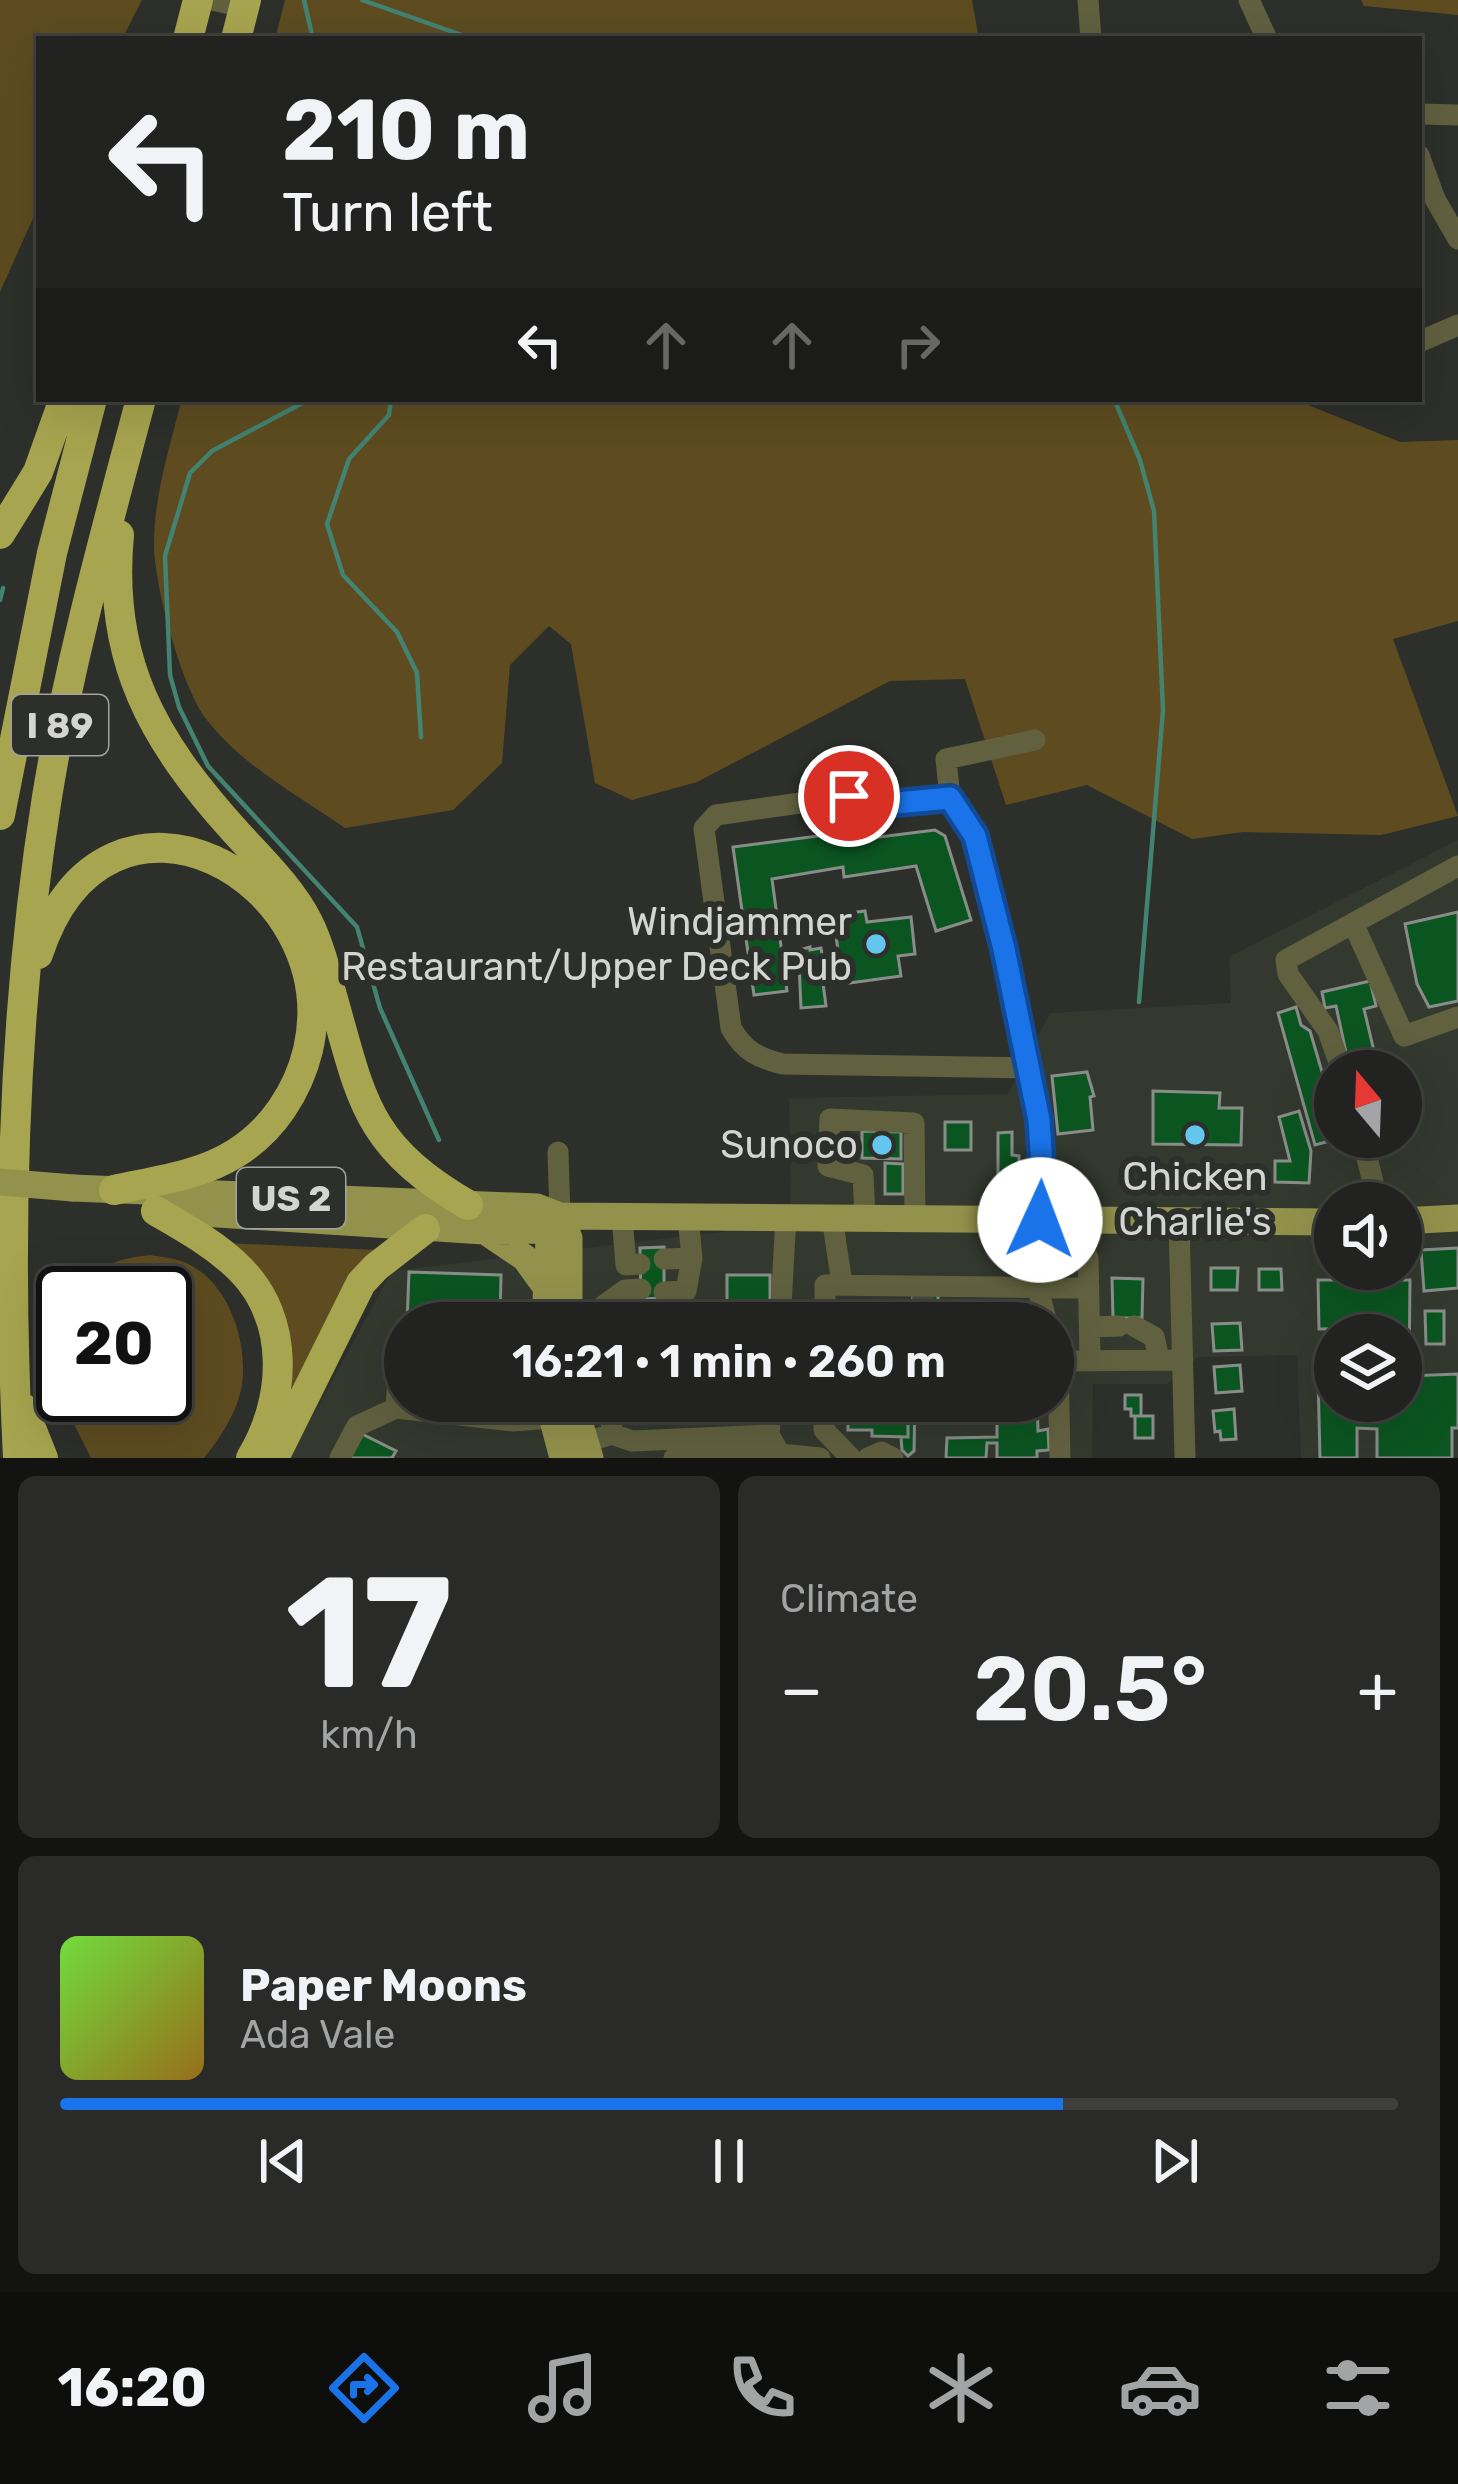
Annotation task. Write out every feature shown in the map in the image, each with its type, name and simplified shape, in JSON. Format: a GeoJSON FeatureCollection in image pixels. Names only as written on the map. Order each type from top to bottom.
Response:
{"type":"FeatureCollection","features":[{"type":"Feature","properties":{"kind":"highway"},"geometry":{"type":"LineString","coordinates":[[189,36],[198,0]]}},
{"type":"Feature","properties":{"kind":"highway"},"geometry":{"type":"LineString","coordinates":[[237,36],[245,4]]}},
{"type":"Feature","properties":{"kind":"highway"},"geometry":{"type":"LineString","coordinates":[[0,534],[38,472],[63,402]]}},
{"type":"Feature","properties":{"kind":"highway","name":"I 89"},"geometry":{"type":"LineString","coordinates":[[0,815],[52,553],[91,402]]}},
{"type":"Feature","properties":{"kind":"highway","name":"I 89"},"geometry":{"type":"LineString","coordinates":[[18,1458],[13,1207],[22,1005],[32,903],[64,704],[140,402]]}},
{"type":"Feature","properties":{"kind":"highway"},"geometry":{"type":"LineString","coordinates":[[127,450],[117,558],[118,605],[127,660],[147,712],[192,781],[307,919],[358,1085],[376,1128],[401,1159],[476,1218]]}},
{"type":"Feature","properties":{"kind":"highway"},"geometry":{"type":"LineString","coordinates":[[22,1005],[50,923],[69,890],[98,864],[132,849],[173,849],[225,867],[270,902],[296,942],[310,981],[312,1030],[302,1073],[283,1107],[255,1139],[217,1163],[114,1190]]}},
{"type":"Feature","properties":{"kind":"highway"},"geometry":{"type":"LineString","coordinates":[[156,1210],[242,1270],[268,1313],[277,1347],[277,1394],[270,1423],[251,1458]]}},
{"type":"Feature","properties":{"kind":"highway"},"geometry":{"type":"LineString","coordinates":[[274,1458],[361,1283],[425,1229]]}},
{"type":"Feature","properties":{"kind":"highway"},"geometry":{"type":"LineString","coordinates":[[14,1382],[44,1458]]}},
{"type":"Feature","properties":{"kind":"main road","name":"US 2"},"geometry":{"type":"LineString","coordinates":[[0,1182],[156,1210],[425,1229],[537,1207],[560,1216],[1314,1222]]}},
{"type":"Feature","properties":{"kind":"main road","name":"US 2"},"geometry":{"type":"LineString","coordinates":[[0,1199],[73,1197],[114,1190],[476,1218]]}},
{"type":"Feature","properties":{"kind":"main road"},"geometry":{"type":"LineString","coordinates":[[560,1216],[549,1239],[562,1302]]}},
{"type":"Feature","properties":{"kind":"main road"},"geometry":{"type":"LineString","coordinates":[[476,1218],[526,1258],[560,1302]]}},
{"type":"Feature","properties":{"kind":"main road"},"geometry":{"type":"LineString","coordinates":[[1422,1220],[1458,1219]]}},
{"type":"Feature","properties":{"kind":"main road"},"geometry":{"type":"LineString","coordinates":[[572,1422],[598,1449]]}},
{"type":"Feature","properties":{"kind":"street"},"geometry":{"type":"LineString","coordinates":[[212,0],[245,4]]}},
{"type":"Feature","properties":{"kind":"street"},"geometry":{"type":"LineString","coordinates":[[1088,0],[1091,36]]}},
{"type":"Feature","properties":{"kind":"street"},"geometry":{"type":"LineString","coordinates":[[1249,0],[1266,36]]}},
{"type":"Feature","properties":{"kind":"street"},"geometry":{"type":"LineString","coordinates":[[1422,114],[1458,115]]}},
{"type":"Feature","properties":{"kind":"street"},"geometry":{"type":"LineString","coordinates":[[1422,163],[1435,199],[1458,239]]}},
{"type":"Feature","properties":{"kind":"street"},"geometry":{"type":"LineString","coordinates":[[1422,341],[1458,325]]}},
{"type":"Feature","properties":{"kind":"street"},"geometry":{"type":"LineString","coordinates":[[1035,740],[946,759],[950,798],[975,836],[989,884],[1039,1120],[1041,1302]]}},
{"type":"Feature","properties":{"kind":"street"},"geometry":{"type":"LineString","coordinates":[[950,798],[886,804],[849,796],[716,815],[707,821],[731,1028],[742,1046],[761,1059],[783,1064],[1026,1068]]}},
{"type":"Feature","properties":{"kind":"street"},"geometry":{"type":"LineString","coordinates":[[1335,1050],[1328,1030],[1288,974],[1286,960],[1458,866]]}},
{"type":"Feature","properties":{"kind":"street"},"geometry":{"type":"LineString","coordinates":[[1353,923],[1404,1036],[1458,1017]]}},
{"type":"Feature","properties":{"kind":"street"},"geometry":{"type":"LineString","coordinates":[[865,1218],[863,1175],[828,1166],[830,1119],[914,1123],[915,1218]]}},
{"type":"Feature","properties":{"kind":"street"},"geometry":{"type":"LineString","coordinates":[[557,1152],[560,1216]]}},
{"type":"Feature","properties":{"kind":"street"},"geometry":{"type":"LineString","coordinates":[[620,1302],[633,1290],[633,1264],[622,1216]]}},
{"type":"Feature","properties":{"kind":"street"},"geometry":{"type":"LineString","coordinates":[[664,1292],[686,1292],[692,1258],[688,1216]]}},
{"type":"Feature","properties":{"kind":"street"},"geometry":{"type":"LineString","coordinates":[[781,1302],[786,1217]]}},
{"type":"Feature","properties":{"kind":"street"},"geometry":{"type":"LineString","coordinates":[[832,1217],[842,1284]]}},
{"type":"Feature","properties":{"kind":"street"},"geometry":{"type":"LineString","coordinates":[[1072,1220],[1088,1258],[1090,1359]]}},
{"type":"Feature","properties":{"kind":"street"},"geometry":{"type":"LineString","coordinates":[[1179,1222],[1185,1458]]}},
{"type":"Feature","properties":{"kind":"street"},"geometry":{"type":"LineString","coordinates":[[664,1259],[692,1258]]}},
{"type":"Feature","properties":{"kind":"street"},"geometry":{"type":"LineString","coordinates":[[825,1302],[825,1285],[842,1284],[906,1294],[957,1287],[1089,1288]]}},
{"type":"Feature","properties":{"kind":"street"},"geometry":{"type":"LineString","coordinates":[[947,1302],[957,1287]]}},
{"type":"Feature","properties":{"kind":"street"},"geometry":{"type":"LineString","coordinates":[[1091,1327],[1126,1326],[1154,1337],[1159,1359]]}},
{"type":"Feature","properties":{"kind":"street"},"geometry":{"type":"LineString","coordinates":[[1074,1356],[1183,1360]]}},
{"type":"Feature","properties":{"kind":"street"},"geometry":{"type":"LineString","coordinates":[[340,1458],[357,1426],[384,1414]]}},
{"type":"Feature","properties":{"kind":"street"},"geometry":{"type":"LineString","coordinates":[[773,1422],[775,1444]]}},
{"type":"Feature","properties":{"kind":"street"},"geometry":{"type":"LineString","coordinates":[[824,1422],[824,1430],[851,1458]]}},
{"type":"Feature","properties":{"kind":"street"},"geometry":{"type":"LineString","coordinates":[[1058,1422],[1060,1458]]}},
{"type":"Feature","properties":{"kind":"street"},"geometry":{"type":"LineString","coordinates":[[598,1449],[775,1444],[820,1458]]}},
{"type":"Feature","properties":{"kind":"street"},"geometry":{"type":"LineString","coordinates":[[674,1458],[775,1444]]}},
{"type":"Feature","properties":{"kind":"street"},"geometry":{"type":"LineString","coordinates":[[868,1458],[881,1452],[893,1458]]}},
{"type":"Feature","properties":{"kind":"shaded area"},"geometry":{"type":"Polygon","coordinates":[[[0,0],[142,0],[124,36],[36,36],[36,212],[0,292],[0,0]]]}},
{"type":"Feature","properties":{"kind":"shaded area"},"geometry":{"type":"Polygon","coordinates":[[[285,0],[972,0],[978,36],[276,36],[285,0]]]}},
{"type":"Feature","properties":{"kind":"shaded area"},"geometry":{"type":"Polygon","coordinates":[[[1361,0],[1458,0],[1458,15],[1364,6],[1361,0]]]}},
{"type":"Feature","properties":{"kind":"shaded area"},"geometry":{"type":"Polygon","coordinates":[[[181,402],[1300,402],[1400,442],[1458,440],[1458,621],[1393,639],[1458,816],[1381,835],[1243,832],[1192,839],[1087,785],[1006,805],[965,679],[890,681],[697,782],[632,800],[595,783],[571,644],[549,626],[510,665],[502,763],[453,810],[345,828],[237,752],[198,705],[179,662],[155,562],[160,489],[181,402]]]}},
{"type":"Feature","properties":{"kind":"shaded area"},"geometry":{"type":"Polygon","coordinates":[[[1458,840],[1458,1458],[1301,1458],[1297,1355],[1197,1357],[1167,1384],[1093,1384],[1092,1458],[290,1458],[392,1271],[729,1231],[791,1231],[789,1098],[1008,1094],[1050,1013],[1231,1003],[1229,957],[1458,840]]]}},
{"type":"Feature","properties":{"kind":"shaded area"},"geometry":{"type":"Polygon","coordinates":[[[225,1243],[377,1250],[276,1436],[284,1396],[225,1243]]]}},
{"type":"Feature","properties":{"kind":"shaded area"},"geometry":{"type":"Polygon","coordinates":[[[150,1255],[191,1266],[107,1266],[150,1255]]]}},
{"type":"Feature","properties":{"kind":"shaded area"},"geometry":{"type":"Polygon","coordinates":[[[192,1267],[224,1298],[242,1349],[242,1384],[228,1423],[204,1458],[91,1458],[73,1422],[192,1422],[192,1267]]]}},
{"type":"Feature","properties":{"kind":"building"},"geometry":{"type":"Polygon","coordinates":[[[838,799],[842,821],[822,824],[819,803],[838,799]]]}},
{"type":"Feature","properties":{"kind":"building"},"geometry":{"type":"Polygon","coordinates":[[[837,822],[839,842],[935,830],[945,836],[971,920],[936,931],[916,866],[844,877],[843,867],[772,879],[787,991],[754,995],[733,847],[826,835],[825,824],[837,822]]]}},
{"type":"Feature","properties":{"kind":"building","name":"Windjammer Restaurant/Upper Deck Pub"},"geometry":{"type":"Polygon","coordinates":[[[865,911],[867,922],[911,917],[915,954],[898,956],[901,976],[842,984],[836,935],[844,934],[842,914],[865,911]]]}},
{"type":"Feature","properties":{"kind":"building"},"geometry":{"type":"Polygon","coordinates":[[[1458,912],[1458,1001],[1429,1007],[1417,984],[1405,924],[1458,912]]]}},
{"type":"Feature","properties":{"kind":"building"},"geometry":{"type":"Polygon","coordinates":[[[821,948],[823,960],[794,964],[792,952],[821,948]]]}},
{"type":"Feature","properties":{"kind":"building"},"geometry":{"type":"Polygon","coordinates":[[[820,960],[826,1006],[801,1008],[799,964],[820,960]]]}},
{"type":"Feature","properties":{"kind":"building"},"geometry":{"type":"Polygon","coordinates":[[[1370,981],[1376,1006],[1364,1009],[1374,1050],[1345,1050],[1336,1006],[1325,1008],[1322,992],[1370,981]]]}},
{"type":"Feature","properties":{"kind":"building"},"geometry":{"type":"Polygon","coordinates":[[[1296,1007],[1316,1050],[1314,1141],[1278,1013],[1296,1007]]]}},
{"type":"Feature","properties":{"kind":"building"},"geometry":{"type":"Polygon","coordinates":[[[1087,1072],[1094,1096],[1090,1097],[1093,1130],[1058,1134],[1052,1076],[1087,1072]]]}},
{"type":"Feature","properties":{"kind":"building"},"geometry":{"type":"Polygon","coordinates":[[[1153,1091],[1220,1093],[1219,1108],[1242,1108],[1241,1145],[1153,1144],[1153,1091]]]}},
{"type":"Feature","properties":{"kind":"building"},"geometry":{"type":"Polygon","coordinates":[[[1299,1111],[1311,1151],[1309,1183],[1275,1182],[1275,1161],[1290,1161],[1279,1117],[1299,1111]]]}},
{"type":"Feature","properties":{"kind":"building"},"geometry":{"type":"Polygon","coordinates":[[[945,1122],[971,1122],[971,1150],[945,1150],[945,1122]]]}},
{"type":"Feature","properties":{"kind":"building","name":"Sunoco"},"geometry":{"type":"Polygon","coordinates":[[[862,1131],[901,1132],[901,1159],[862,1158],[862,1131]]]}},
{"type":"Feature","properties":{"kind":"building"},"geometry":{"type":"Polygon","coordinates":[[[1012,1132],[1019,1181],[998,1181],[998,1133],[1012,1132]]]}},
{"type":"Feature","properties":{"kind":"building"},"geometry":{"type":"Polygon","coordinates":[[[885,1163],[903,1164],[903,1194],[885,1194],[885,1163]]]}},
{"type":"Feature","properties":{"kind":"building"},"geometry":{"type":"Polygon","coordinates":[[[664,1247],[664,1298],[641,1299],[640,1248],[664,1247]]]}},
{"type":"Feature","properties":{"kind":"building"},"geometry":{"type":"Polygon","coordinates":[[[1458,1248],[1458,1288],[1424,1291],[1422,1250],[1458,1248]]]}},
{"type":"Feature","properties":{"kind":"building"},"geometry":{"type":"Polygon","coordinates":[[[1211,1268],[1238,1268],[1237,1290],[1211,1290],[1211,1268]]]}},
{"type":"Feature","properties":{"kind":"building"},"geometry":{"type":"Polygon","coordinates":[[[1259,1269],[1281,1269],[1282,1290],[1259,1290],[1259,1269]]]}},
{"type":"Feature","properties":{"kind":"building"},"geometry":{"type":"Polygon","coordinates":[[[409,1272],[501,1275],[500,1302],[408,1302],[409,1272]]]}},
{"type":"Feature","properties":{"kind":"building"},"geometry":{"type":"Polygon","coordinates":[[[727,1275],[770,1275],[770,1302],[727,1302],[727,1275]]]}},
{"type":"Feature","properties":{"kind":"building"},"geometry":{"type":"Polygon","coordinates":[[[1112,1278],[1143,1279],[1142,1318],[1113,1318],[1112,1278]]]}},
{"type":"Feature","properties":{"kind":"building"},"geometry":{"type":"Polygon","coordinates":[[[1318,1290],[1410,1290],[1410,1314],[1319,1314],[1318,1290]]]}},
{"type":"Feature","properties":{"kind":"building"},"geometry":{"type":"Polygon","coordinates":[[[913,1293],[938,1293],[938,1302],[913,1302],[913,1293]]]}},
{"type":"Feature","properties":{"kind":"building"},"geometry":{"type":"Polygon","coordinates":[[[1425,1311],[1444,1311],[1444,1344],[1426,1344],[1425,1311]]]}},
{"type":"Feature","properties":{"kind":"building"},"geometry":{"type":"Polygon","coordinates":[[[1240,1323],[1242,1350],[1214,1351],[1212,1324],[1240,1323]]]}},
{"type":"Feature","properties":{"kind":"building"},"geometry":{"type":"Polygon","coordinates":[[[1240,1365],[1242,1391],[1216,1393],[1214,1367],[1240,1365]]]}},
{"type":"Feature","properties":{"kind":"building"},"geometry":{"type":"Polygon","coordinates":[[[1458,1374],[1458,1428],[1452,1428],[1452,1458],[1377,1458],[1377,1429],[1357,1428],[1357,1458],[1320,1458],[1319,1422],[1422,1422],[1422,1375],[1458,1374]]]}},
{"type":"Feature","properties":{"kind":"building"},"geometry":{"type":"Polygon","coordinates":[[[1125,1395],[1141,1395],[1141,1416],[1131,1416],[1131,1409],[1125,1409],[1125,1395]]]}},
{"type":"Feature","properties":{"kind":"building"},"geometry":{"type":"Polygon","coordinates":[[[1234,1409],[1236,1439],[1221,1440],[1220,1431],[1215,1432],[1213,1411],[1234,1409]]]}},
{"type":"Feature","properties":{"kind":"building"},"geometry":{"type":"Polygon","coordinates":[[[1135,1416],[1153,1416],[1153,1438],[1135,1438],[1135,1416]]]}},
{"type":"Feature","properties":{"kind":"building"},"geometry":{"type":"Polygon","coordinates":[[[848,1422],[908,1422],[908,1437],[848,1430],[848,1422]]]}},
{"type":"Feature","properties":{"kind":"building"},"geometry":{"type":"Polygon","coordinates":[[[908,1422],[915,1422],[914,1451],[908,1456],[901,1437],[908,1437],[908,1422]]]}},
{"type":"Feature","properties":{"kind":"building"},"geometry":{"type":"Polygon","coordinates":[[[997,1422],[1038,1422],[1038,1431],[1048,1429],[1049,1450],[1037,1451],[1037,1458],[997,1458],[997,1443],[987,1443],[986,1458],[946,1458],[947,1438],[997,1437],[997,1422]]]}},
{"type":"Feature","properties":{"kind":"building"},"geometry":{"type":"Polygon","coordinates":[[[358,1432],[396,1451],[392,1458],[345,1458],[358,1432]]]}},
{"type":"Feature","properties":{"kind":"waterway"},"geometry":{"type":"LineString","coordinates":[[304,0],[312,36]]}},
{"type":"Feature","properties":{"kind":"waterway"},"geometry":{"type":"LineString","coordinates":[[362,0],[464,36]]}},
{"type":"Feature","properties":{"kind":"waterway"},"geometry":{"type":"LineString","coordinates":[[304,402],[212,451],[190,473],[165,556],[170,675],[179,707],[208,766],[357,927],[380,1008],[439,1140]]}},
{"type":"Feature","properties":{"kind":"waterway"},"geometry":{"type":"LineString","coordinates":[[391,402],[389,415],[349,459],[327,524],[343,575],[397,632],[417,673],[421,737]]}},
{"type":"Feature","properties":{"kind":"waterway"},"geometry":{"type":"LineString","coordinates":[[1115,402],[1140,460],[1154,511],[1163,710],[1139,1002]]}},
{"type":"Feature","properties":{"kind":"waterway"},"geometry":{"type":"LineString","coordinates":[[0,600],[3,588]]}},
{"type":"Feature","properties":{"kind":"place","name":"Windjammer Restaurant/Upper Deck Pub"},"geometry":{"type":"Point","coordinates":[876,944]}},
{"type":"Feature","properties":{"kind":"place","name":"Chicken Charlie's"},"geometry":{"type":"Point","coordinates":[1195,1135]}},
{"type":"Feature","properties":{"kind":"place","name":"Sunoco"},"geometry":{"type":"Point","coordinates":[882,1145]}},
{"type":"Feature","properties":{"kind":"route"},"geometry":{"type":"LineString","coordinates":[[849,796],[886,804],[950,798],[975,836],[1039,1120],[1040,1220]]}}]}
